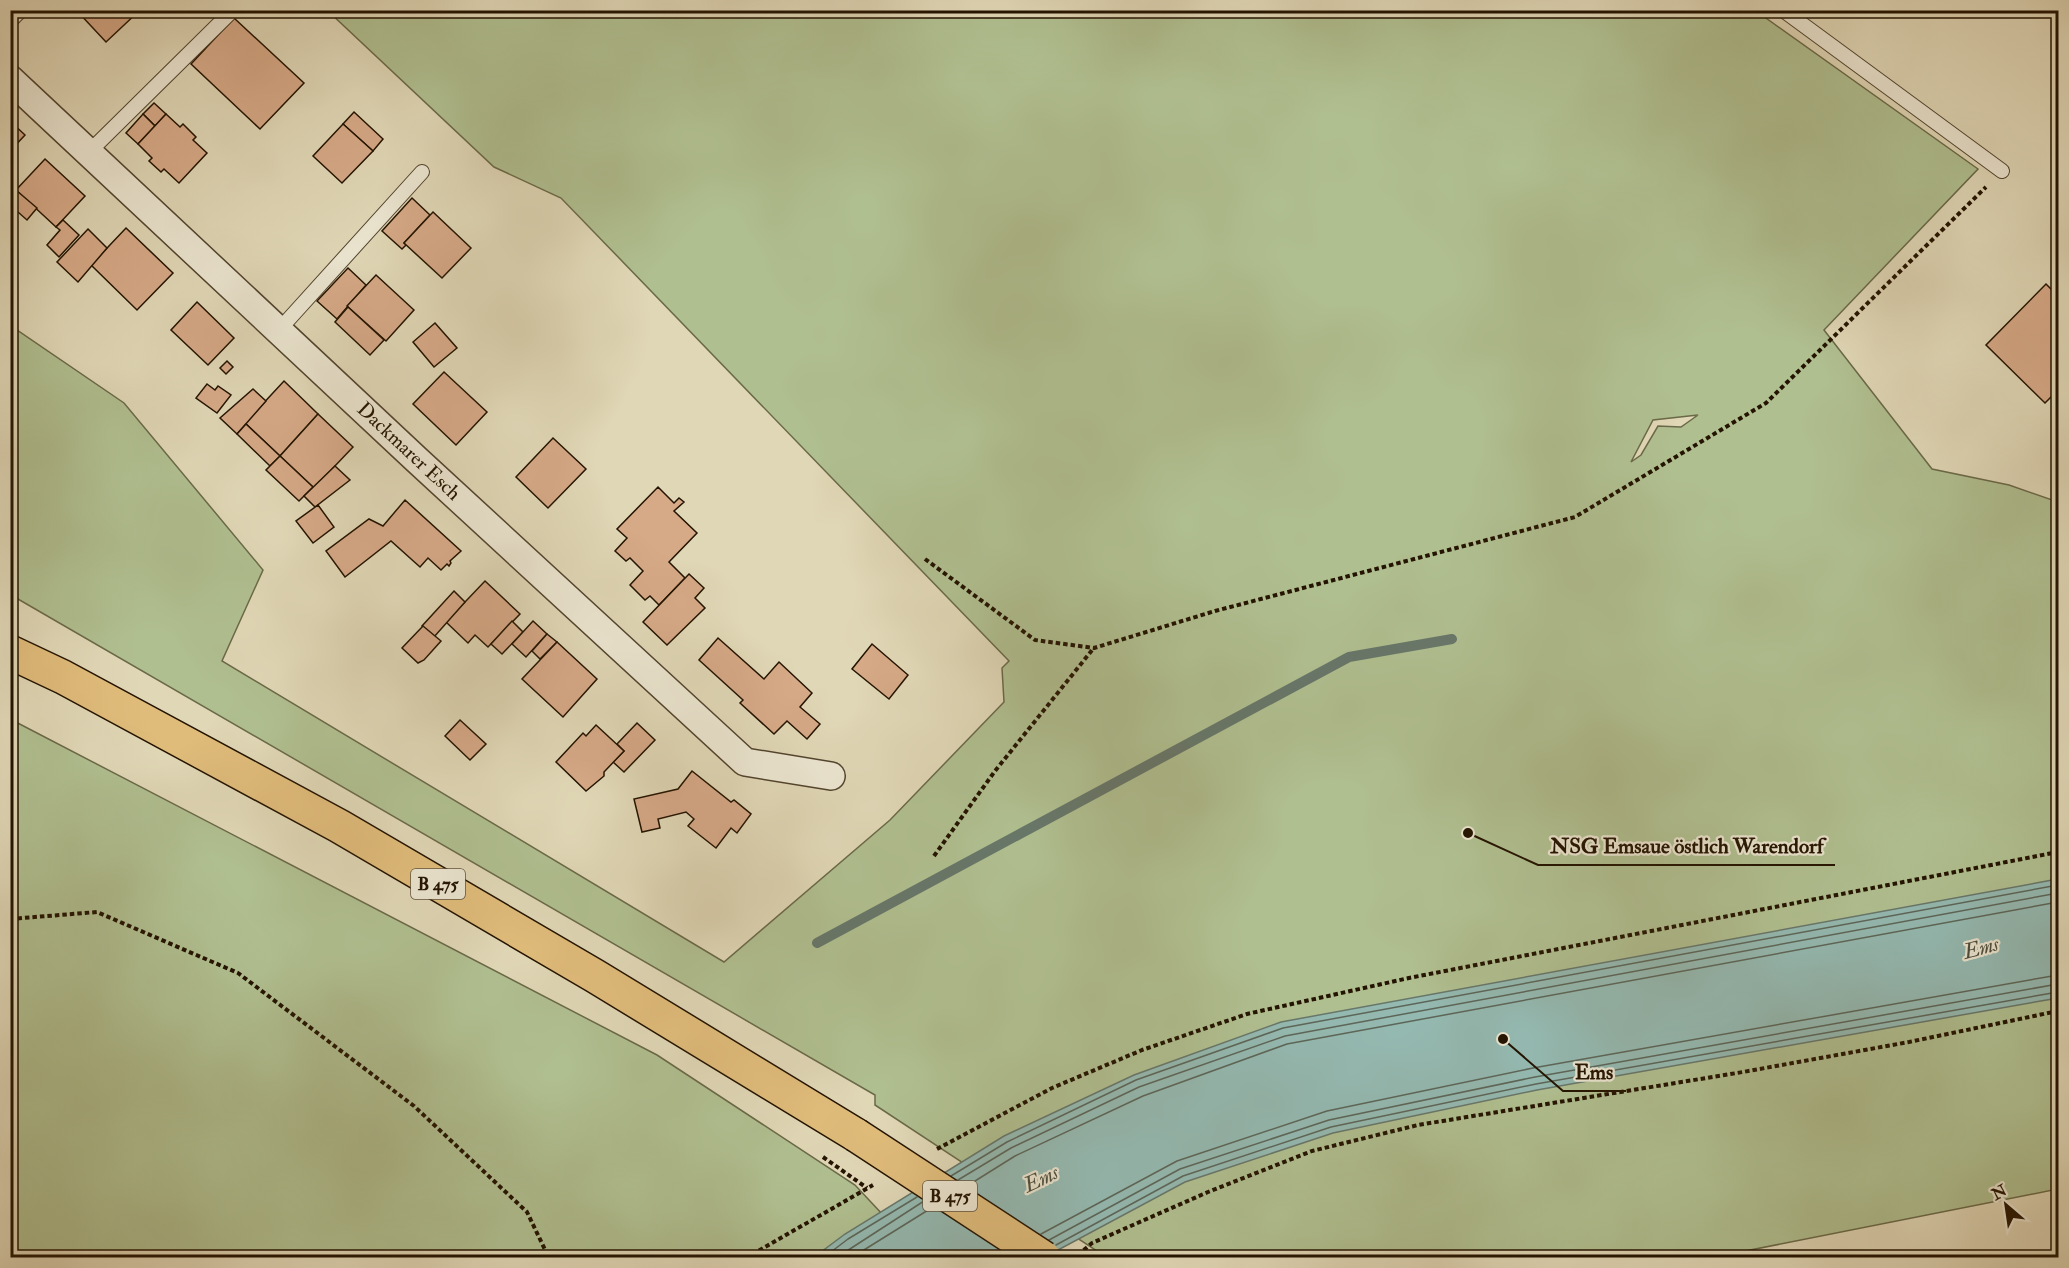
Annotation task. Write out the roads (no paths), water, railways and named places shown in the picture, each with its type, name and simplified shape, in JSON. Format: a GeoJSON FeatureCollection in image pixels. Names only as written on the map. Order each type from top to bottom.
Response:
{"type":"FeatureCollection","features":[{"type":"Feature","properties":{"kind":"main road","name":"B 475"},"geometry":{"type":"LineString","coordinates":[[10,652],[63,677],[339,826],[595,976],[856,1135],[1044,1257]]}},
{"type":"Feature","properties":{"kind":"street","name":"Dackmarer Esch"},"geometry":{"type":"LineString","coordinates":[[10,79],[745,762],[831,776]]}},
{"type":"Feature","properties":{"kind":"lane"},"geometry":{"type":"LineString","coordinates":[[10,21],[21,10]]}},
{"type":"Feature","properties":{"kind":"lane"},"geometry":{"type":"LineString","coordinates":[[89,152],[233,10]]}},
{"type":"Feature","properties":{"kind":"lane"},"geometry":{"type":"LineString","coordinates":[[1783,10],[2002,171]]}},
{"type":"Feature","properties":{"kind":"lane"},"geometry":{"type":"LineString","coordinates":[[279,330],[422,172]]}},
{"type":"Feature","properties":{"kind":"water"},"geometry":{"type":"Polygon","coordinates":[[[2058,879],[2058,998],[1537,1090],[1333,1133],[1185,1182],[1045,1257],[813,1258],[845,1234],[1004,1136],[1134,1075],[1281,1022],[2058,879]]]}},
{"type":"Feature","properties":{"kind":"waterway"},"geometry":{"type":"LineString","coordinates":[[817,943],[1349,657],[1452,639]]}},
{"type":"Feature","properties":{"kind":"place","name":"NSG Emsaue östlich Warendorf"},"geometry":{"type":"Point","coordinates":[1468,833]}},
{"type":"Feature","properties":{"kind":"place","name":"Ems"},"geometry":{"type":"Point","coordinates":[1503,1039]}}]}
